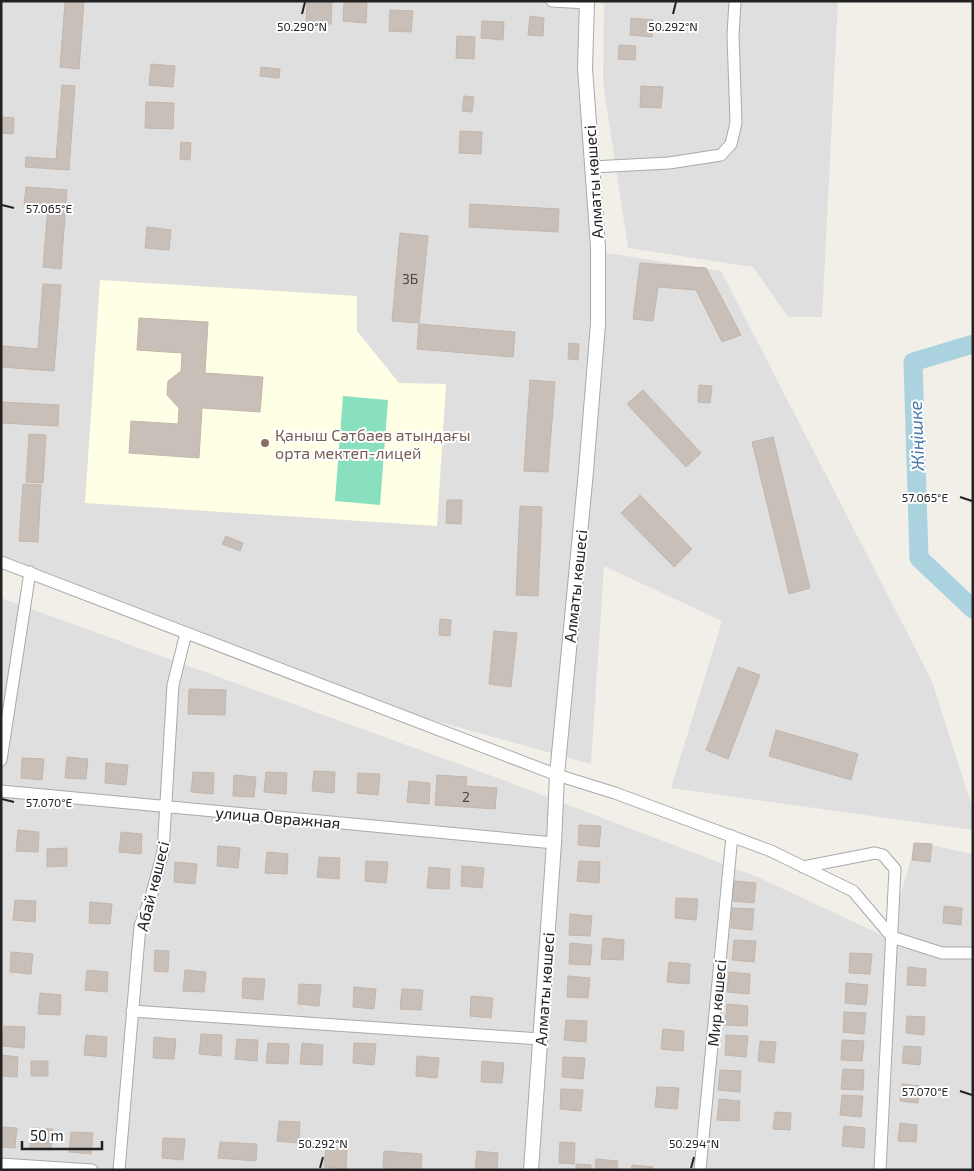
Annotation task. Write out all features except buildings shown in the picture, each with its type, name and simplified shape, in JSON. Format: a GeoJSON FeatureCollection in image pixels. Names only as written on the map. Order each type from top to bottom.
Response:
{"type":"FeatureCollection","features":[{"type":"Feature","properties":{"kind":"street"},"geometry":{"type":"LineString","coordinates":[[552,1],[587,2]]}},
{"type":"Feature","properties":{"kind":"street"},"geometry":{"type":"LineString","coordinates":[[592,167],[669,163],[721,155],[731,144],[736,123],[733,35],[735,1]]}},
{"type":"Feature","properties":{"kind":"street","name":"Алматы көшесі"},"geometry":{"type":"LineString","coordinates":[[531,1170],[554,843],[556,775],[585,481],[598,324],[598,247],[585,68],[587,2]]}},
{"type":"Feature","properties":{"kind":"street"},"geometry":{"type":"LineString","coordinates":[[1,562],[556,775],[732,836],[804,867],[852,891],[892,937],[942,953],[973,953]]}},
{"type":"Feature","properties":{"kind":"street"},"geometry":{"type":"LineString","coordinates":[[1,760],[30,572]]}},
{"type":"Feature","properties":{"kind":"street","name":"Абай көшесі"},"geometry":{"type":"LineString","coordinates":[[118,1170],[140,926],[151,897],[163,852],[173,685],[186,633]]}},
{"type":"Feature","properties":{"kind":"street","name":"улица Овражная"},"geometry":{"type":"LineString","coordinates":[[1,791],[554,843]]}},
{"type":"Feature","properties":{"kind":"street","name":"Мир көшесі"},"geometry":{"type":"LineString","coordinates":[[700,1170],[732,836]]}},
{"type":"Feature","properties":{"kind":"street"},"geometry":{"type":"LineString","coordinates":[[804,867],[875,853],[884,855],[894,869],[880,1170]]}},
{"type":"Feature","properties":{"kind":"street"},"geometry":{"type":"LineString","coordinates":[[132,1011],[540,1039]]}},
{"type":"Feature","properties":{"kind":"street"},"geometry":{"type":"LineString","coordinates":[[1,1164],[92,1170]]}},
{"type":"Feature","properties":{"kind":"shaded area"},"geometry":{"type":"Polygon","coordinates":[[[1,1],[557,1],[587,3],[578,86],[594,251],[721,271],[932,681],[973,810],[973,830],[671,788],[722,621],[604,566],[591,764],[421,717],[1,560],[1,1]]]}},
{"type":"Feature","properties":{"kind":"shaded area"},"geometry":{"type":"Polygon","coordinates":[[[597,1],[838,1],[822,317],[788,317],[753,267],[628,248],[603,82],[604,5],[597,1]]]}},
{"type":"Feature","properties":{"kind":"shaded area","name":"Қаныш Сәтбаев атындағы орта мектеп-лицей"},"geometry":{"type":"Polygon","coordinates":[[[100,280],[357,296],[357,331],[399,383],[446,384],[437,526],[85,503],[100,280]]]}},
{"type":"Feature","properties":{"kind":"shaded area"},"geometry":{"type":"Polygon","coordinates":[[[1,598],[503,780],[760,878],[888,938],[916,842],[973,854],[973,1170],[1,1170],[1,598]]]}},
{"type":"Feature","properties":{"kind":"green space"},"geometry":{"type":"Polygon","coordinates":[[[343,396],[388,400],[380,505],[335,501],[343,396]]]}},
{"type":"Feature","properties":{"kind":"waterway","name":"Жіңішке"},"geometry":{"type":"LineString","coordinates":[[973,344],[913,362],[919,558],[973,609]]}},
{"type":"Feature","properties":{"kind":"place","name":"Қаныш Сәтбаев атындағы орта мектеп-лицей"},"geometry":{"type":"Point","coordinates":[265,443]}}]}
